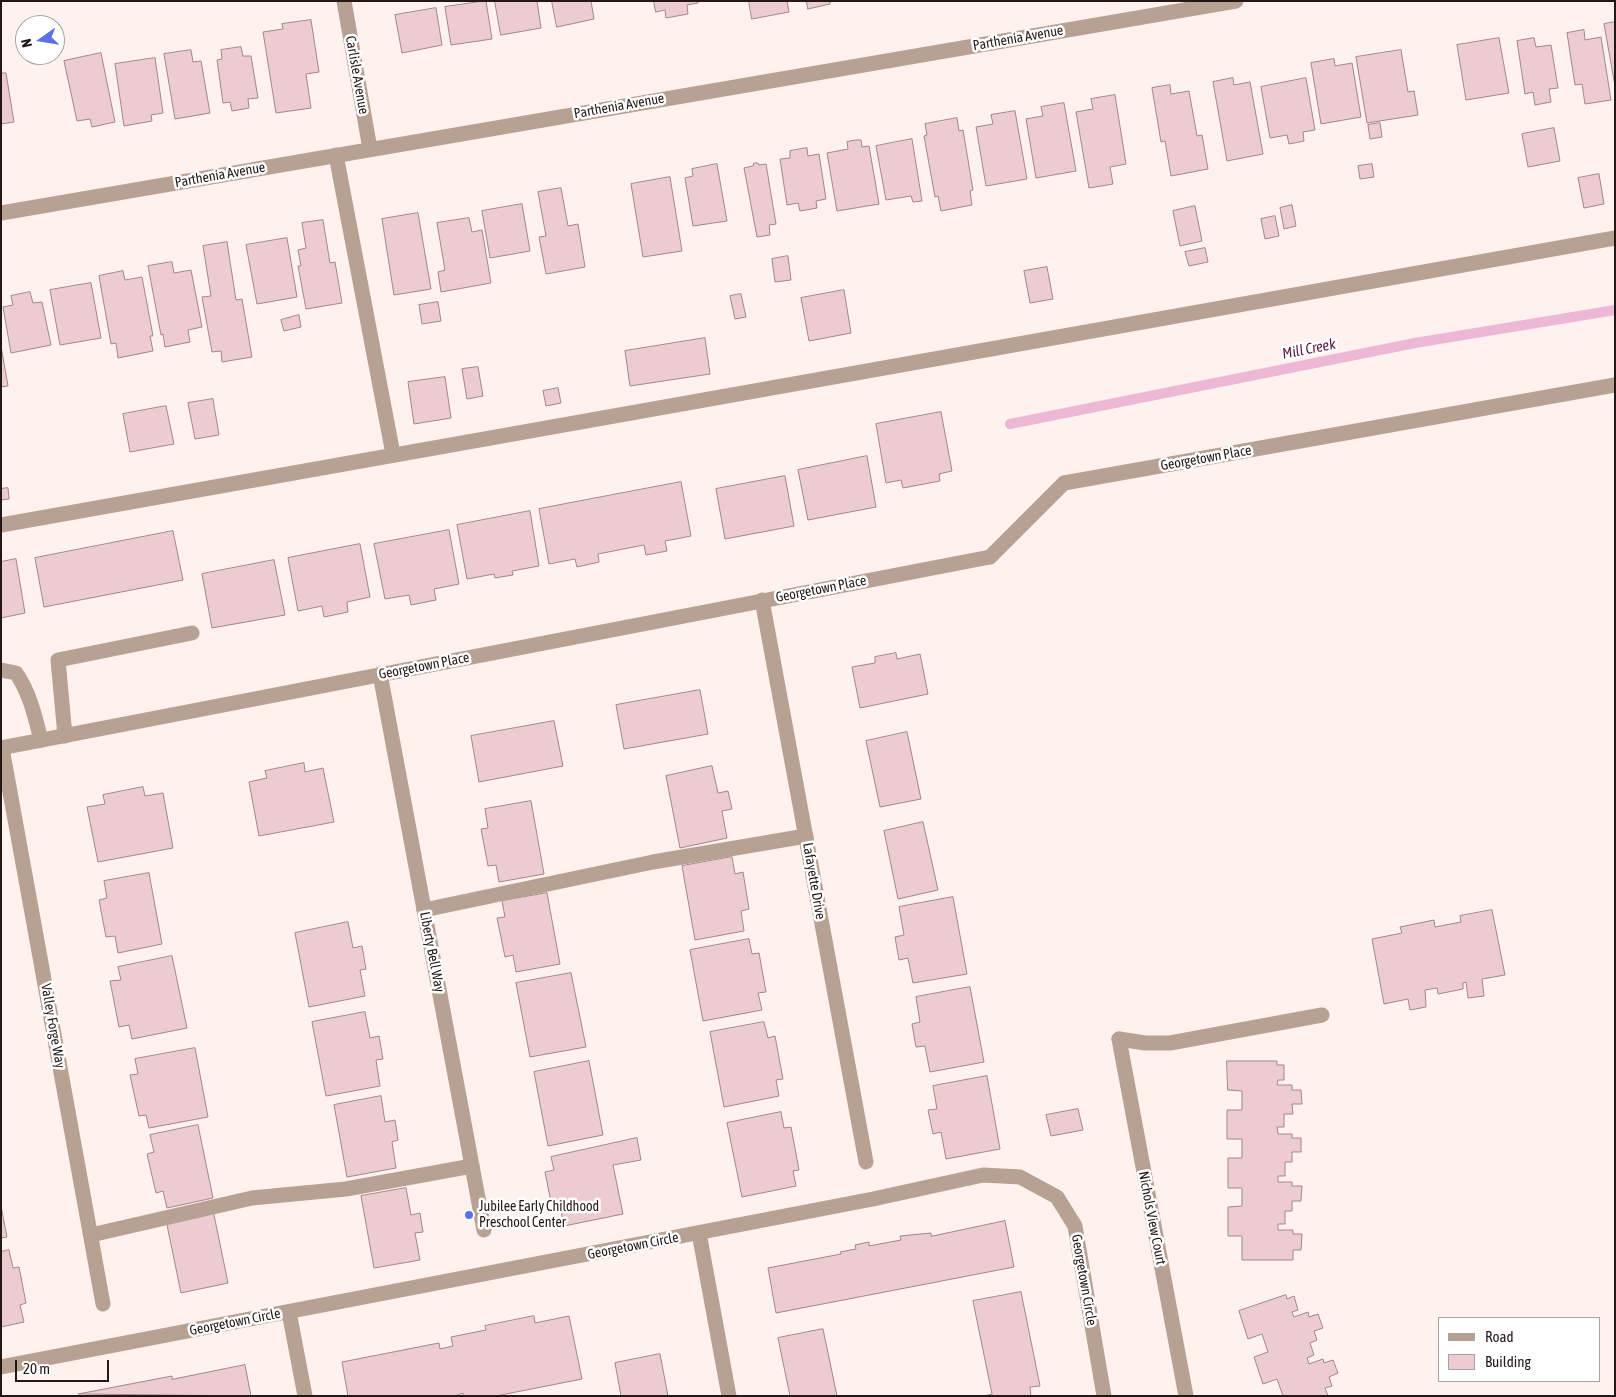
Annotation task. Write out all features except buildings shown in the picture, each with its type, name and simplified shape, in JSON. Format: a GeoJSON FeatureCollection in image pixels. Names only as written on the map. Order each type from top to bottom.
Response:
{"type":"FeatureCollection","features":[{"type":"Feature","properties":{"kind":"street","name":"Carlisle Avenue"},"geometry":{"type":"LineString","coordinates":[[344,1],[370,149]]}},
{"type":"Feature","properties":{"kind":"street","name":"Parthenia Avenue"},"geometry":{"type":"LineString","coordinates":[[1,213],[370,149],[1148,8],[1236,1]]}},
{"type":"Feature","properties":{"kind":"street"},"geometry":{"type":"LineString","coordinates":[[336,155],[393,454]]}},
{"type":"Feature","properties":{"kind":"street"},"geometry":{"type":"LineString","coordinates":[[1,524],[1615,238]]}},
{"type":"Feature","properties":{"kind":"street","name":"Georgetown Place"},"geometry":{"type":"LineString","coordinates":[[2,748],[990,557],[1064,484],[1615,385]]}},
{"type":"Feature","properties":{"kind":"street","name":"Lafayette Drive"},"geometry":{"type":"LineString","coordinates":[[762,600],[866,1162]]}},
{"type":"Feature","properties":{"kind":"street"},"geometry":{"type":"LineString","coordinates":[[65,736],[58,660],[192,633]]}},
{"type":"Feature","properties":{"kind":"street"},"geometry":{"type":"LineString","coordinates":[[1,670],[6,669],[16,673],[23,683],[34,709],[41,740]]}},
{"type":"Feature","properties":{"kind":"street","name":"Liberty Bell Way"},"geometry":{"type":"LineString","coordinates":[[380,674],[484,1230]]}},
{"type":"Feature","properties":{"kind":"street","name":"Valley Forge Way"},"geometry":{"type":"LineString","coordinates":[[2,748],[103,1304]]}},
{"type":"Feature","properties":{"kind":"street"},"geometry":{"type":"LineString","coordinates":[[424,910],[653,862],[806,836]]}},
{"type":"Feature","properties":{"kind":"street","name":"Nichols View Court"},"geometry":{"type":"LineString","coordinates":[[1186,1396],[1119,1039],[1145,1043],[1170,1043],[1322,1015]]}},
{"type":"Feature","properties":{"kind":"street"},"geometry":{"type":"LineString","coordinates":[[91,1235],[252,1198],[346,1189],[472,1166]]}},
{"type":"Feature","properties":{"kind":"street","name":"Georgetown Circle"},"geometry":{"type":"LineString","coordinates":[[1,1367],[699,1233],[983,1175],[1020,1177],[1057,1197],[1075,1226],[1104,1396]]}},
{"type":"Feature","properties":{"kind":"street"},"geometry":{"type":"LineString","coordinates":[[699,1233],[729,1396]]}},
{"type":"Feature","properties":{"kind":"street"},"geometry":{"type":"LineString","coordinates":[[289,1312],[306,1396]]}},
{"type":"Feature","properties":{"kind":"waterway","name":"Mill Creek"},"geometry":{"type":"LineString","coordinates":[[1010,424],[1415,343],[1615,310]]}},
{"type":"Feature","properties":{"kind":"place","name":"Jubilee Early Childhood Preschool Center"},"geometry":{"type":"Point","coordinates":[469,1215]}}]}
